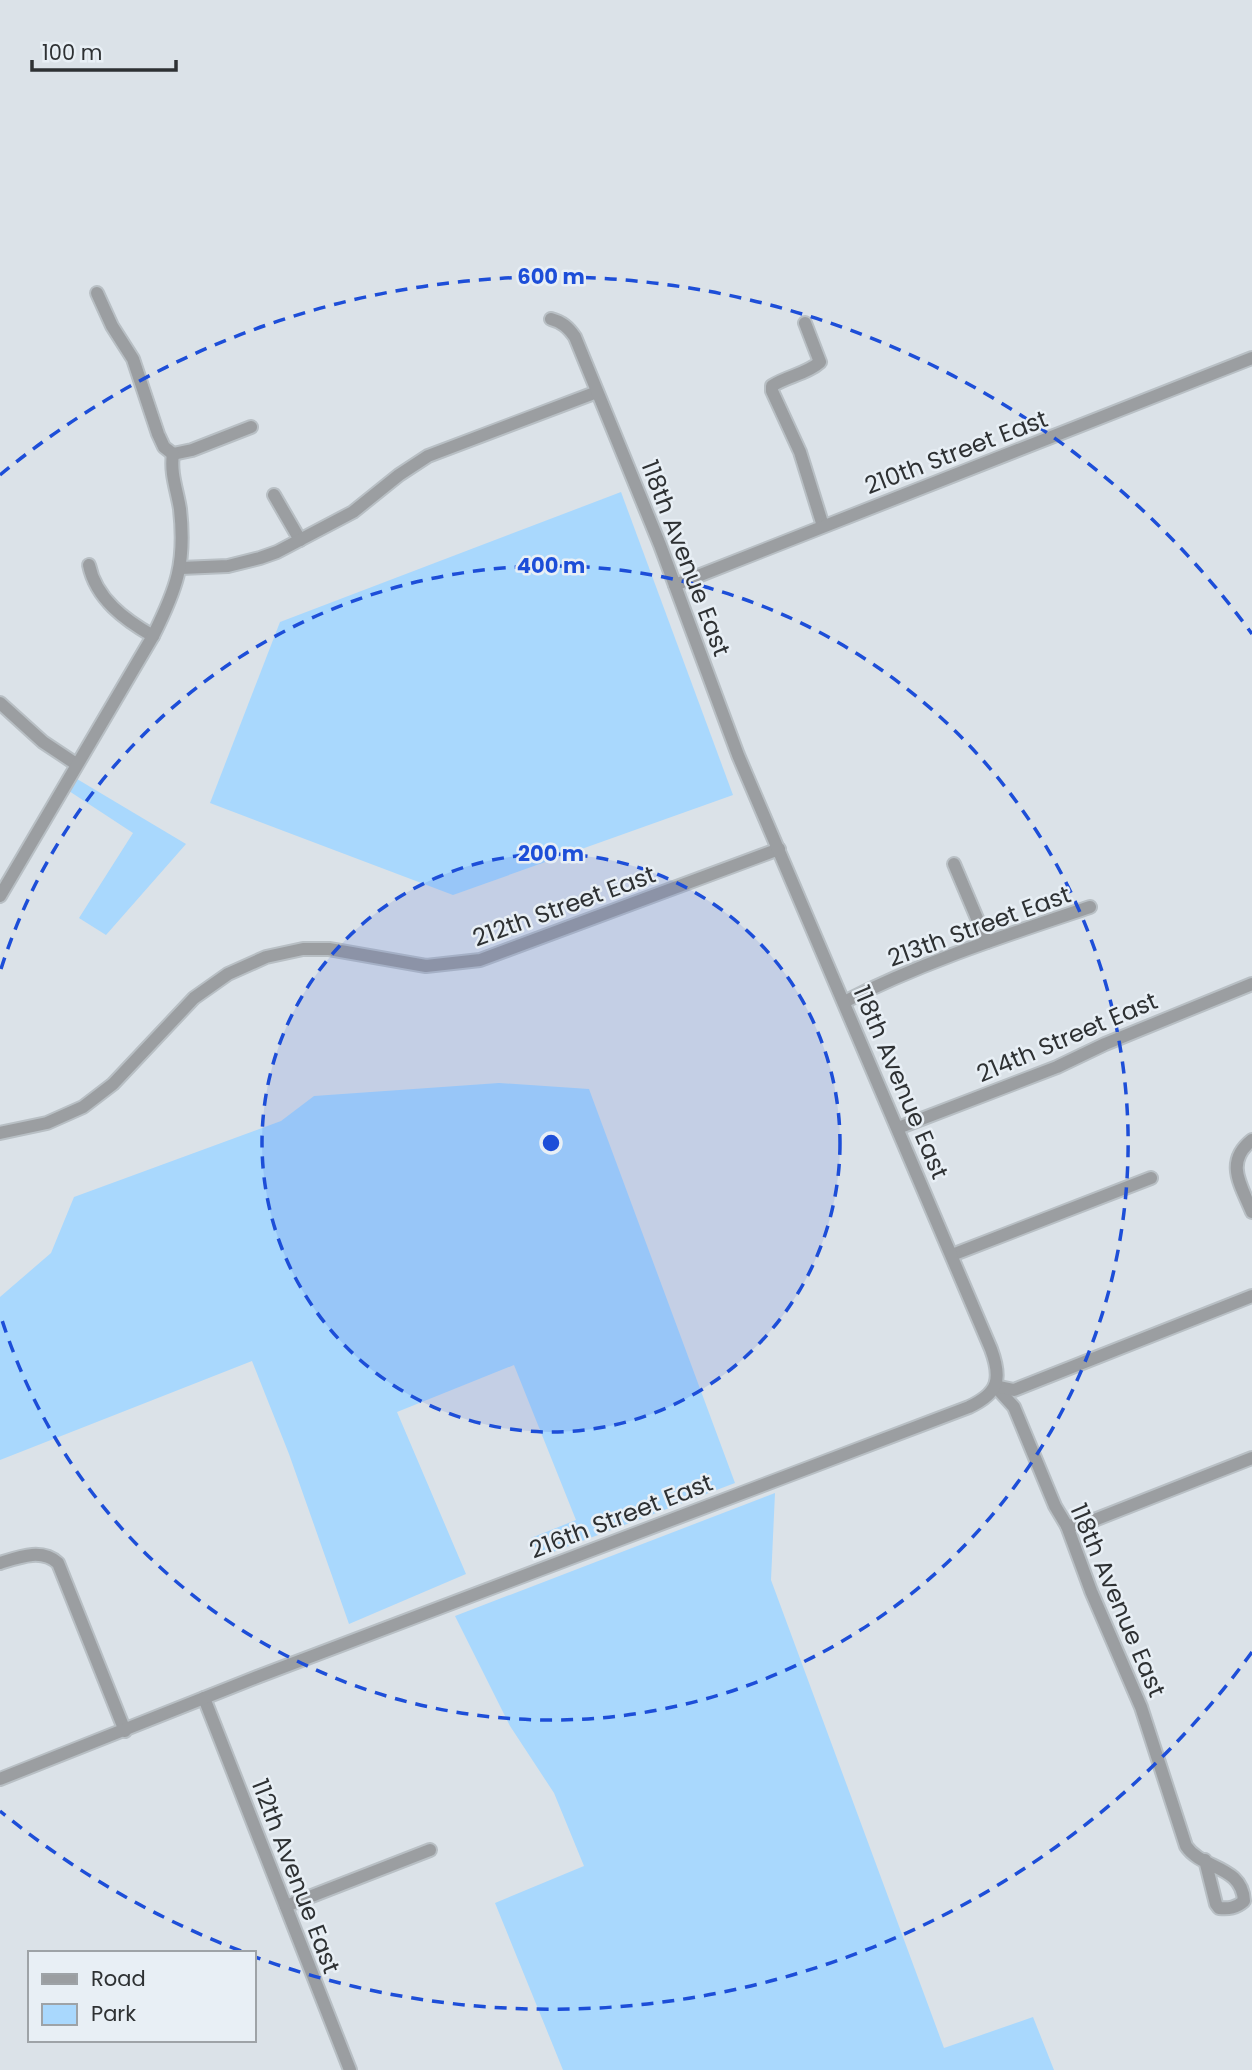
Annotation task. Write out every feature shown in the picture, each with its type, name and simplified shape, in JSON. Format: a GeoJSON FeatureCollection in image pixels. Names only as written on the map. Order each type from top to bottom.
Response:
{"type":"FeatureCollection","features":[{"type":"Feature","properties":{"kind":"street"},"geometry":{"type":"LineString","coordinates":[[97,293],[133,359],[164,447],[173,454],[192,450],[251,427]]}},
{"type":"Feature","properties":{"kind":"street","name":"118th Avenue East"},"geometry":{"type":"LineString","coordinates":[[551,318],[560,321],[575,337],[675,585],[738,755],[998,1367],[998,1381],[995,1386],[1014,1407],[1055,1506],[1067,1526],[1091,1591],[1141,1707],[1186,1846],[1205,1860]]}},
{"type":"Feature","properties":{"kind":"street"},"geometry":{"type":"LineString","coordinates":[[805,323],[820,362],[778,382],[772,386],[772,391],[800,452],[823,526]]}},
{"type":"Feature","properties":{"kind":"street","name":"210th Street East"},"geometry":{"type":"LineString","coordinates":[[675,585],[1252,358]]}},
{"type":"Feature","properties":{"kind":"street"},"geometry":{"type":"LineString","coordinates":[[181,568],[213,568],[277,552],[354,512],[399,475],[428,456],[597,392]]}},
{"type":"Feature","properties":{"kind":"street"},"geometry":{"type":"LineString","coordinates":[[1,892],[153,636],[172,597],[181,568],[182,531],[172,471],[173,454]]}},
{"type":"Feature","properties":{"kind":"street"},"geometry":{"type":"LineString","coordinates":[[274,495],[300,540]]}},
{"type":"Feature","properties":{"kind":"street"},"geometry":{"type":"LineString","coordinates":[[89,565],[97,586],[113,607],[153,636]]}},
{"type":"Feature","properties":{"kind":"street"},"geometry":{"type":"LineString","coordinates":[[0,703],[43,742],[76,764]]}},
{"type":"Feature","properties":{"kind":"street","name":"212th Street East"},"geometry":{"type":"LineString","coordinates":[[0,1133],[47,1123],[83,1107],[113,1084],[194,998],[228,974],[266,957],[286,951],[329,949],[426,966],[481,960],[779,849]]}},
{"type":"Feature","properties":{"kind":"street"},"geometry":{"type":"LineString","coordinates":[[954,864],[987,942]]}},
{"type":"Feature","properties":{"kind":"street","name":"213th Street East"},"geometry":{"type":"LineString","coordinates":[[844,1002],[870,988],[987,942],[1090,907]]}},
{"type":"Feature","properties":{"kind":"street","name":"214th Street East"},"geometry":{"type":"LineString","coordinates":[[898,1128],[1057,1067],[1105,1044],[1252,984]]}},
{"type":"Feature","properties":{"kind":"street"},"geometry":{"type":"LineString","coordinates":[[1252,1140],[1240,1152],[1236,1171],[1252,1212]]}},
{"type":"Feature","properties":{"kind":"street"},"geometry":{"type":"LineString","coordinates":[[952,1255],[1151,1178]]}},
{"type":"Feature","properties":{"kind":"street"},"geometry":{"type":"LineString","coordinates":[[995,1386],[1014,1390],[1252,1296]]}},
{"type":"Feature","properties":{"kind":"street","name":"216th Street East"},"geometry":{"type":"LineString","coordinates":[[0,1779],[204,1698],[969,1407],[988,1396],[995,1386]]}},
{"type":"Feature","properties":{"kind":"street"},"geometry":{"type":"LineString","coordinates":[[1067,1526],[1084,1524],[1252,1458]]}},
{"type":"Feature","properties":{"kind":"street"},"geometry":{"type":"LineString","coordinates":[[0,1563],[40,1554],[51,1556],[58,1563],[125,1731]]}},
{"type":"Feature","properties":{"kind":"street","name":"112th Avenue East"},"geometry":{"type":"LineString","coordinates":[[204,1698],[349,2070]]}},
{"type":"Feature","properties":{"kind":"street"},"geometry":{"type":"LineString","coordinates":[[286,1906],[430,1850]]}},
{"type":"Feature","properties":{"kind":"green space"},"geometry":{"type":"Polygon","coordinates":[[[621,492],[733,795],[453,895],[210,803],[280,622],[621,492]]]}},
{"type":"Feature","properties":{"kind":"green space"},"geometry":{"type":"Polygon","coordinates":[[[77,779],[186,844],[106,935],[79,918],[133,833],[69,791],[77,779]]]}},
{"type":"Feature","properties":{"kind":"green space"},"geometry":{"type":"Polygon","coordinates":[[[499,1083],[589,1089],[735,1483],[540,1557],[531,1538],[576,1520],[514,1365],[397,1412],[466,1574],[349,1624],[289,1454],[252,1361],[0,1460],[0,1297],[51,1253],[74,1197],[281,1121],[314,1096],[499,1083]]]}},
{"type":"Feature","properties":{"kind":"green space"},"geometry":{"type":"Polygon","coordinates":[[[775,1493],[771,1580],[944,2048],[1033,2017],[1054,2070],[563,2070],[495,1903],[584,1866],[554,1793],[510,1726],[455,1616],[775,1493]]]}}]}
